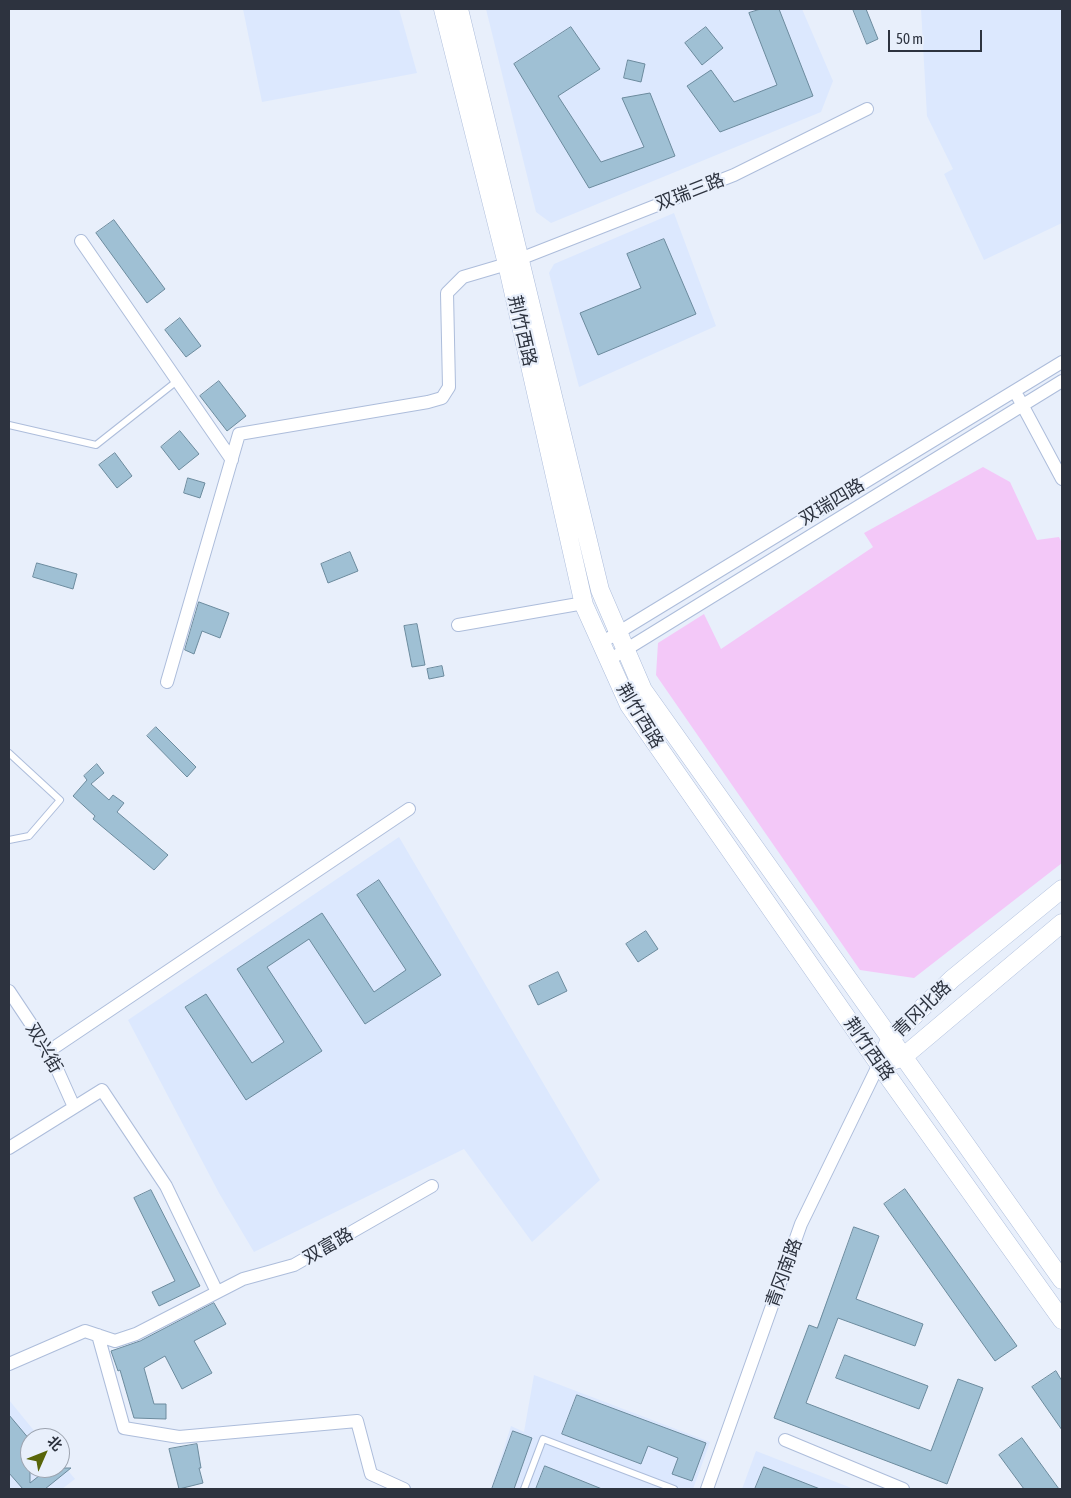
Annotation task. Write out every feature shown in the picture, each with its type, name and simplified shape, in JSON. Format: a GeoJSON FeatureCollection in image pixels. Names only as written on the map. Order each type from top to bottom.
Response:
{"type":"FeatureCollection","features":[{"type":"Feature","properties":{"kind":"main road","name":"荆竹西路"},"geometry":{"type":"LineString","coordinates":[[443,9],[513,261],[600,590],[643,690],[1062,1280]]}},
{"type":"Feature","properties":{"kind":"main road","name":"荆竹西路"},"geometry":{"type":"LineString","coordinates":[[459,9],[584,603],[629,705],[879,1064],[1062,1320]]}},
{"type":"Feature","properties":{"kind":"main road","name":"青冈北路"},"geometry":{"type":"LineString","coordinates":[[879,1064],[890,1039],[952,979],[1062,889]]}},
{"type":"Feature","properties":{"kind":"main road","name":"青冈北路"},"geometry":{"type":"LineString","coordinates":[[879,1064],[903,1057],[1062,923]]}},
{"type":"Feature","properties":{"kind":"street","name":"双瑞三路"},"geometry":{"type":"LineString","coordinates":[[232,460],[239,434],[442,398],[449,387],[447,293],[463,277],[513,261],[734,175],[867,110]]}},
{"type":"Feature","properties":{"kind":"street"},"geometry":{"type":"LineString","coordinates":[[81,240],[232,460],[167,682]]}},
{"type":"Feature","properties":{"kind":"street","name":"双瑞四路"},"geometry":{"type":"LineString","coordinates":[[601,643],[1062,362]]}},
{"type":"Feature","properties":{"kind":"street","name":"双瑞四路"},"geometry":{"type":"LineString","coordinates":[[609,660],[1062,381]]}},
{"type":"Feature","properties":{"kind":"street"},"geometry":{"type":"LineString","coordinates":[[1015,390],[1062,478]]}},
{"type":"Feature","properties":{"kind":"street"},"geometry":{"type":"LineString","coordinates":[[458,625],[584,603]]}},
{"type":"Feature","properties":{"kind":"street"},"geometry":{"type":"LineString","coordinates":[[49,1051],[409,809]]}},
{"type":"Feature","properties":{"kind":"street","name":"双兴街"},"geometry":{"type":"LineString","coordinates":[[9,991],[49,1051],[74,1107]]}},
{"type":"Feature","properties":{"kind":"street","name":"青冈南路"},"geometry":{"type":"LineString","coordinates":[[707,1489],[801,1224],[879,1064]]}},
{"type":"Feature","properties":{"kind":"street"},"geometry":{"type":"LineString","coordinates":[[9,1148],[102,1090],[166,1186],[218,1292]]}},
{"type":"Feature","properties":{"kind":"street","name":"双富路"},"geometry":{"type":"LineString","coordinates":[[9,1364],[86,1331],[115,1341],[136,1334],[244,1279],[294,1265],[432,1186]]}},
{"type":"Feature","properties":{"kind":"street"},"geometry":{"type":"LineString","coordinates":[[98,1335],[124,1428],[179,1438],[356,1421],[371,1474],[404,1489]]}},
{"type":"Feature","properties":{"kind":"street"},"geometry":{"type":"LineString","coordinates":[[785,1440],[903,1489]]}},
{"type":"Feature","properties":{"kind":"lane"},"geometry":{"type":"LineString","coordinates":[[9,425],[96,445],[177,381]]}},
{"type":"Feature","properties":{"kind":"lane"},"geometry":{"type":"LineString","coordinates":[[9,754],[60,800],[29,836],[9,840]]}},
{"type":"Feature","properties":{"kind":"lane"},"geometry":{"type":"LineString","coordinates":[[524,1489],[543,1439],[674,1489]]}},
{"type":"Feature","properties":{"kind":"shaded area"},"geometry":{"type":"Polygon","coordinates":[[[243,9],[399,9],[417,73],[262,102],[243,9]]]}},
{"type":"Feature","properties":{"kind":"shaded area"},"geometry":{"type":"Polygon","coordinates":[[[486,9],[802,9],[833,81],[821,112],[551,223],[536,212],[486,9]]]}},
{"type":"Feature","properties":{"kind":"shaded area"},"geometry":{"type":"Polygon","coordinates":[[[921,9],[1062,9],[1062,223],[984,260],[944,174],[953,169],[927,116],[921,9]]]}},
{"type":"Feature","properties":{"kind":"shaded area"},"geometry":{"type":"Polygon","coordinates":[[[674,213],[716,326],[579,387],[549,273],[554,264],[674,213]]]}},
{"type":"Feature","properties":{"kind":"shaded area"},"geometry":{"type":"Polygon","coordinates":[[[983,467],[1010,482],[1037,540],[1059,537],[1062,543],[1062,863],[914,978],[860,970],[656,675],[658,643],[704,614],[721,649],[873,547],[864,533],[983,467]]]}},
{"type":"Feature","properties":{"kind":"shaded area"},"geometry":{"type":"Polygon","coordinates":[[[399,837],[600,1180],[532,1242],[464,1149],[254,1252],[219,1193],[128,1020],[399,837]]]}},
{"type":"Feature","properties":{"kind":"shaded area"},"geometry":{"type":"Polygon","coordinates":[[[534,1375],[710,1442],[693,1489],[491,1489],[511,1426],[524,1432],[534,1375]]]}},
{"type":"Feature","properties":{"kind":"shaded area"},"geometry":{"type":"Polygon","coordinates":[[[9,1400],[32,1428],[20,1428],[20,1478],[70,1478],[70,1473],[75,1479],[62,1489],[9,1489],[9,1400]]]}},
{"type":"Feature","properties":{"kind":"shaded area"},"geometry":{"type":"Polygon","coordinates":[[[756,1451],[854,1489],[742,1489],[756,1451]]]}},
{"type":"Feature","properties":{"kind":"building"},"geometry":{"type":"Polygon","coordinates":[[[761,9],[779,9],[813,96],[720,132],[687,86],[711,70],[734,102],[777,85],[749,13],[761,9]]]}},
{"type":"Feature","properties":{"kind":"building"},"geometry":{"type":"Polygon","coordinates":[[[853,9],[866,9],[878,39],[867,44],[853,9]]]}},
{"type":"Feature","properties":{"kind":"building"},"geometry":{"type":"Polygon","coordinates":[[[571,27],[600,69],[558,96],[601,162],[644,147],[622,98],[650,93],[675,156],[589,188],[514,64],[571,27]]]}},
{"type":"Feature","properties":{"kind":"building"},"geometry":{"type":"Polygon","coordinates":[[[706,27],[723,48],[702,65],[685,43],[706,27]]]}},
{"type":"Feature","properties":{"kind":"building"},"geometry":{"type":"Polygon","coordinates":[[[628,60],[645,64],[641,82],[624,78],[628,60]]]}},
{"type":"Feature","properties":{"kind":"building"},"geometry":{"type":"Polygon","coordinates":[[[114,220],[165,289],[147,303],[96,233],[114,220]]]}},
{"type":"Feature","properties":{"kind":"building"},"geometry":{"type":"Polygon","coordinates":[[[664,239],[696,314],[598,355],[580,313],[641,288],[627,254],[664,239]]]}},
{"type":"Feature","properties":{"kind":"building"},"geometry":{"type":"Polygon","coordinates":[[[180,318],[201,346],[186,357],[165,330],[180,318]]]}},
{"type":"Feature","properties":{"kind":"building"},"geometry":{"type":"Polygon","coordinates":[[[219,381],[246,416],[227,431],[200,396],[219,381]]]}},
{"type":"Feature","properties":{"kind":"building"},"geometry":{"type":"Polygon","coordinates":[[[180,431],[199,454],[179,470],[161,447],[180,431]]]}},
{"type":"Feature","properties":{"kind":"building"},"geometry":{"type":"Polygon","coordinates":[[[115,453],[132,476],[117,488],[99,465],[115,453]]]}},
{"type":"Feature","properties":{"kind":"building"},"geometry":{"type":"Polygon","coordinates":[[[188,478],[205,483],[200,498],[184,493],[188,478]]]}},
{"type":"Feature","properties":{"kind":"building"},"geometry":{"type":"Polygon","coordinates":[[[350,552],[358,571],[328,583],[321,564],[350,552]]]}},
{"type":"Feature","properties":{"kind":"building"},"geometry":{"type":"Polygon","coordinates":[[[37,563],[77,574],[73,589],[33,577],[37,563]]]}},
{"type":"Feature","properties":{"kind":"building"},"geometry":{"type":"Polygon","coordinates":[[[199,602],[229,613],[220,638],[202,631],[194,654],[185,650],[199,602]]]}},
{"type":"Feature","properties":{"kind":"building"},"geometry":{"type":"Polygon","coordinates":[[[417,624],[425,665],[412,667],[404,626],[417,624]]]}},
{"type":"Feature","properties":{"kind":"building"},"geometry":{"type":"Polygon","coordinates":[[[442,666],[444,676],[429,679],[427,669],[442,666]]]}},
{"type":"Feature","properties":{"kind":"building"},"geometry":{"type":"Polygon","coordinates":[[[156,727],[196,767],[187,777],[147,736],[156,727]]]}},
{"type":"Feature","properties":{"kind":"building"},"geometry":{"type":"Polygon","coordinates":[[[97,764],[104,773],[91,784],[109,800],[113,795],[124,803],[117,812],[168,855],[154,870],[93,819],[95,816],[73,796],[87,780],[84,776],[97,764]]]}},
{"type":"Feature","properties":{"kind":"building"},"geometry":{"type":"Polygon","coordinates":[[[379,880],[441,975],[365,1024],[309,939],[267,967],[322,1051],[246,1100],[185,1007],[206,994],[252,1063],[284,1042],[237,969],[322,913],[374,992],[406,970],[357,895],[379,880]]]}},
{"type":"Feature","properties":{"kind":"building"},"geometry":{"type":"Polygon","coordinates":[[[646,931],[658,949],[638,962],[626,944],[646,931]]]}},
{"type":"Feature","properties":{"kind":"building"},"geometry":{"type":"Polygon","coordinates":[[[558,972],[567,991],[538,1005],[529,986],[558,972]]]}},
{"type":"Feature","properties":{"kind":"building"},"geometry":{"type":"Polygon","coordinates":[[[905,1189],[1017,1346],[995,1361],[884,1204],[905,1189]]]}},
{"type":"Feature","properties":{"kind":"building"},"geometry":{"type":"Polygon","coordinates":[[[151,1190],[200,1286],[159,1306],[152,1292],[175,1281],[134,1198],[151,1190]]]}},
{"type":"Feature","properties":{"kind":"building"},"geometry":{"type":"Polygon","coordinates":[[[854,1227],[879,1236],[856,1299],[923,1324],[915,1346],[838,1318],[806,1403],[931,1451],[958,1379],[983,1388],[947,1484],[774,1418],[809,1325],[817,1328],[854,1227]]]}},
{"type":"Feature","properties":{"kind":"building"},"geometry":{"type":"Polygon","coordinates":[[[214,1303],[226,1324],[194,1341],[212,1373],[182,1389],[165,1356],[144,1368],[154,1404],[166,1404],[166,1419],[134,1418],[120,1370],[118,1371],[111,1351],[140,1341],[214,1303]]]}},
{"type":"Feature","properties":{"kind":"building"},"geometry":{"type":"Polygon","coordinates":[[[845,1355],[928,1386],[919,1409],[836,1378],[845,1355]]]}},
{"type":"Feature","properties":{"kind":"building"},"geometry":{"type":"Polygon","coordinates":[[[1056,1371],[1062,1381],[1062,1430],[1032,1387],[1056,1371]]]}},
{"type":"Feature","properties":{"kind":"building"},"geometry":{"type":"Polygon","coordinates":[[[577,1395],[706,1443],[692,1481],[672,1474],[678,1458],[648,1446],[641,1464],[562,1434],[577,1395]]]}},
{"type":"Feature","properties":{"kind":"building"},"geometry":{"type":"Polygon","coordinates":[[[9,1415],[20,1428],[20,1478],[30,1478],[30,1483],[36,1478],[59,1478],[45,1489],[23,1489],[9,1473],[9,1415]]]}},
{"type":"Feature","properties":{"kind":"building"},"geometry":{"type":"Polygon","coordinates":[[[513,1431],[532,1438],[514,1489],[492,1489],[513,1431]]]}},
{"type":"Feature","properties":{"kind":"building"},"geometry":{"type":"Polygon","coordinates":[[[1022,1438],[1059,1489],[1024,1489],[999,1455],[1022,1438]]]}},
{"type":"Feature","properties":{"kind":"building"},"geometry":{"type":"Polygon","coordinates":[[[197,1444],[201,1468],[199,1468],[203,1483],[179,1489],[169,1449],[197,1444]]]}},
{"type":"Feature","properties":{"kind":"building"},"geometry":{"type":"Polygon","coordinates":[[[545,1466],[602,1489],[536,1489],[545,1466]]]}},
{"type":"Feature","properties":{"kind":"building"},"geometry":{"type":"Polygon","coordinates":[[[764,1467],[820,1489],[755,1489],[764,1467]]]}}]}
